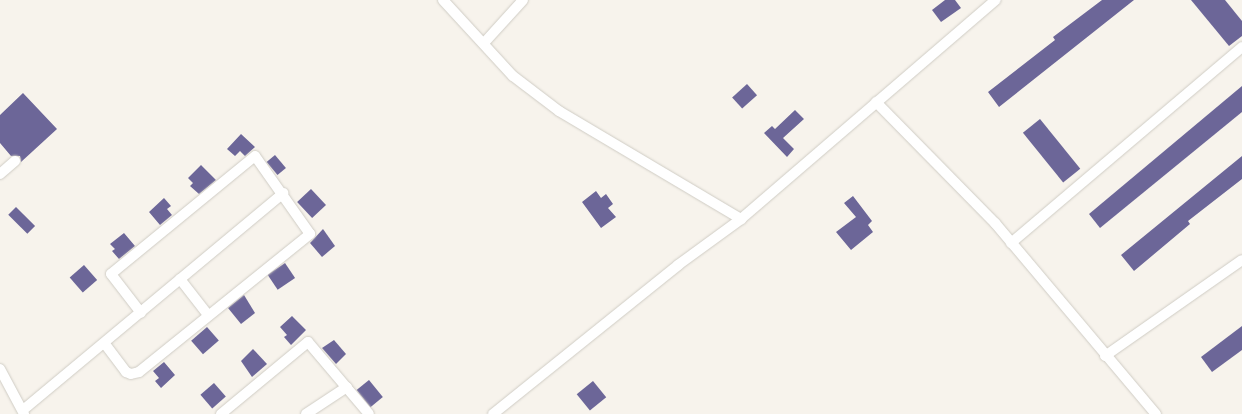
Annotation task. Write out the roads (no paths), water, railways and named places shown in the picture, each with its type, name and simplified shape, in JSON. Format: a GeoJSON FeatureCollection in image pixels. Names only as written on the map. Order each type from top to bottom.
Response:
{"type":"FeatureCollection","features":[{"type":"Feature","properties":{"kind":"street"},"geometry":{"type":"LineString","coordinates":[[443,0],[514,76],[559,111],[741,219]]}},
{"type":"Feature","properties":{"kind":"street"},"geometry":{"type":"LineString","coordinates":[[484,43],[523,0]]}},
{"type":"Feature","properties":{"kind":"street"},"geometry":{"type":"LineString","coordinates":[[493,414],[678,265],[741,219],[996,0]]}},
{"type":"Feature","properties":{"kind":"street"},"geometry":{"type":"LineString","coordinates":[[1011,243],[1242,47]]}},
{"type":"Feature","properties":{"kind":"street"},"geometry":{"type":"LineString","coordinates":[[876,102],[1011,243],[1105,356],[1156,414]]}},
{"type":"Feature","properties":{"kind":"street"},"geometry":{"type":"LineString","coordinates":[[105,344],[126,372],[131,374],[139,372],[310,234],[256,156],[111,274],[141,313]]}},
{"type":"Feature","properties":{"kind":"street"},"geometry":{"type":"LineString","coordinates":[[0,174],[15,161]]}},
{"type":"Feature","properties":{"kind":"street"},"geometry":{"type":"LineString","coordinates":[[0,369],[23,412],[283,193]]}},
{"type":"Feature","properties":{"kind":"street"},"geometry":{"type":"LineString","coordinates":[[1105,356],[1242,260]]}},
{"type":"Feature","properties":{"kind":"street"},"geometry":{"type":"LineString","coordinates":[[180,279],[208,315]]}},
{"type":"Feature","properties":{"kind":"street"},"geometry":{"type":"LineString","coordinates":[[221,414],[308,342],[369,414]]}},
{"type":"Feature","properties":{"kind":"street"},"geometry":{"type":"LineString","coordinates":[[306,414],[347,387]]}}]}
